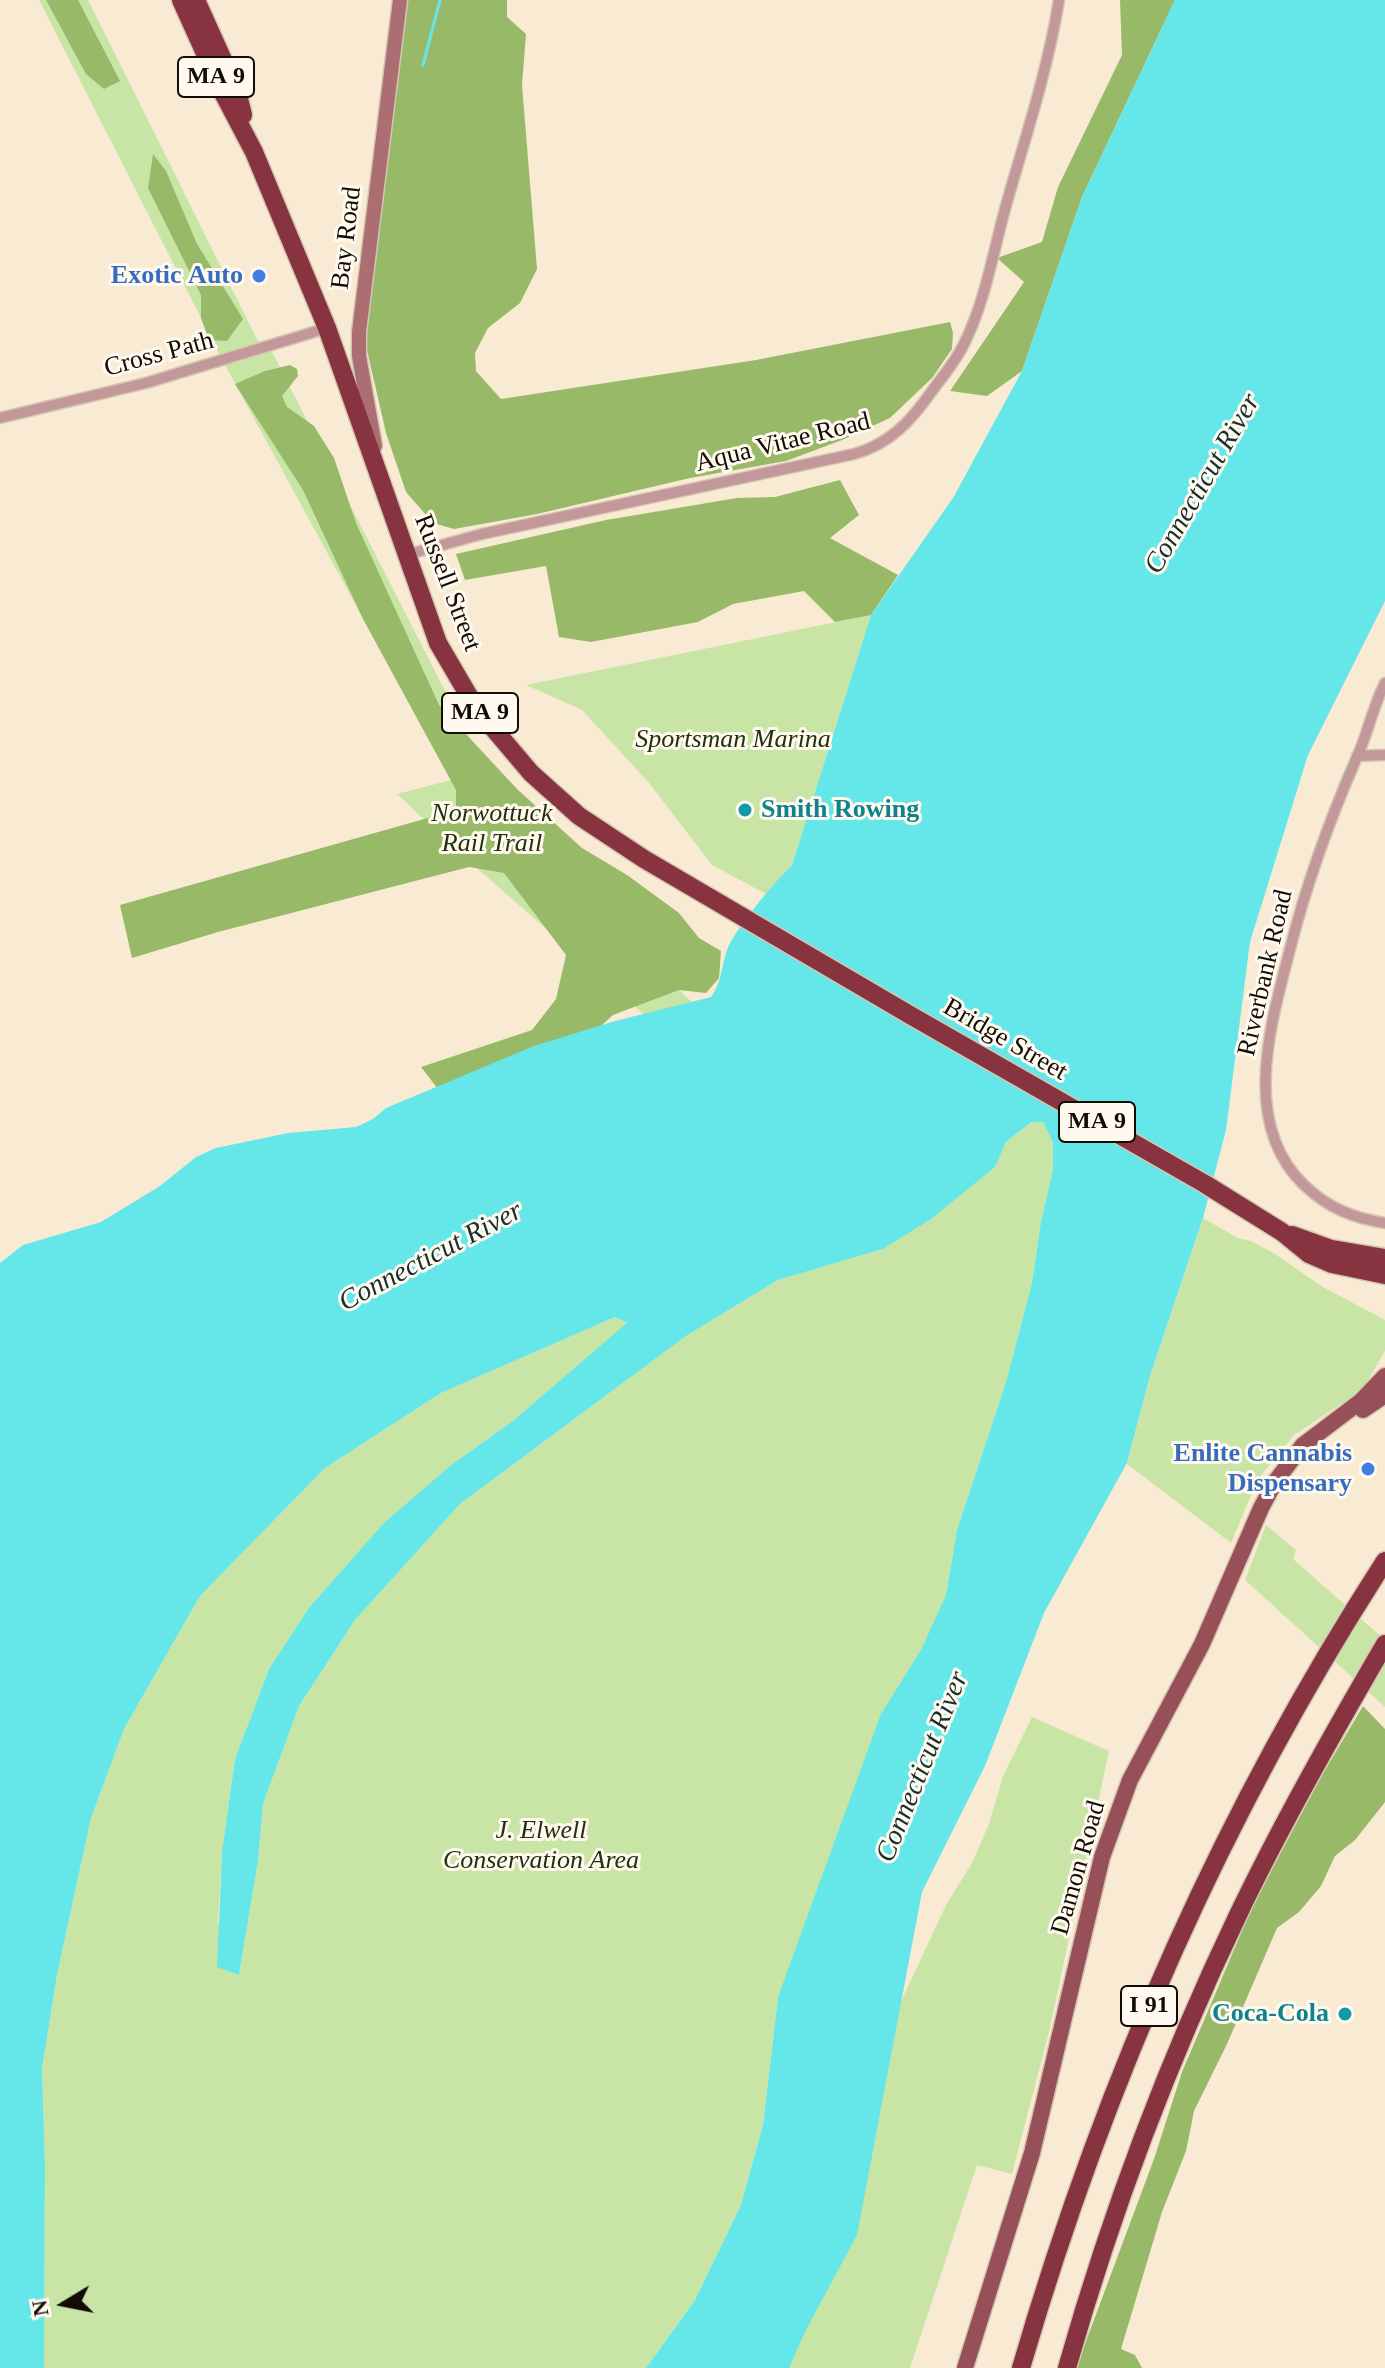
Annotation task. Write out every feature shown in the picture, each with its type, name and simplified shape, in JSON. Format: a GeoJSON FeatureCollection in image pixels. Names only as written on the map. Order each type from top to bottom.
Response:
{"type":"FeatureCollection","features":[{"type":"Feature","properties":{"kind":"highway","name":"Russell Street"},"geometry":{"type":"LineString","coordinates":[[181,0],[222,91],[254,152],[327,328],[438,643],[457,678],[493,730],[531,773],[566,805],[610,837],[910,1015]]}},
{"type":"Feature","properties":{"kind":"highway","name":"Russell Street"},"geometry":{"type":"LineString","coordinates":[[196,0],[237,91],[254,152]]}},
{"type":"Feature","properties":{"kind":"highway","name":"Bridge Street"},"geometry":{"type":"LineString","coordinates":[[910,1015],[1205,1184],[1282,1232],[1323,1262],[1385,1275]]}},
{"type":"Feature","properties":{"kind":"highway","name":"Bridge Street"},"geometry":{"type":"LineString","coordinates":[[1282,1232],[1331,1249],[1385,1258]]}},
{"type":"Feature","properties":{"kind":"highway","name":"I 91"},"geometry":{"type":"LineString","coordinates":[[1021,2368],[1084,2173],[1150,2004],[1233,1826],[1322,1663],[1385,1561]]}},
{"type":"Feature","properties":{"kind":"highway","name":"I 91"},"geometry":{"type":"LineString","coordinates":[[1067,2368],[1122,2195],[1192,2018],[1254,1882],[1385,1644]]}},
{"type":"Feature","properties":{"kind":"main road","name":"Bay Road"},"geometry":{"type":"LineString","coordinates":[[382,482],[363,383],[359,332],[400,0]]}},
{"type":"Feature","properties":{"kind":"main road","name":"Damon Road"},"geometry":{"type":"LineString","coordinates":[[965,2368],[1032,2153],[1102,1857],[1130,1780],[1202,1644],[1275,1482],[1303,1445],[1361,1401],[1385,1376]]}},
{"type":"Feature","properties":{"kind":"main road","name":"Damon Road"},"geometry":{"type":"LineString","coordinates":[[1332,1424],[1365,1409],[1385,1395]]}},
{"type":"Feature","properties":{"kind":"street","name":"Aqua Vitae Road"},"geometry":{"type":"LineString","coordinates":[[406,555],[497,531],[854,454],[881,444],[899,431],[953,363],[974,322],[1034,116],[1059,0]]}},
{"type":"Feature","properties":{"kind":"street","name":"Cross Path"},"geometry":{"type":"LineString","coordinates":[[0,418],[146,383],[327,328]]}},
{"type":"Feature","properties":{"kind":"street","name":"Riverbank Road"},"geometry":{"type":"LineString","coordinates":[[1385,683],[1327,827],[1296,926],[1270,1037],[1265,1093],[1275,1141],[1299,1180],[1338,1211],[1357,1219],[1385,1223]]}},
{"type":"Feature","properties":{"kind":"street"},"geometry":{"type":"LineString","coordinates":[[1357,756],[1385,755]]}},
{"type":"Feature","properties":{"kind":"green space","name":"Norwottuck Rail Trail"},"geometry":{"type":"Polygon","coordinates":[[[39,0],[88,0],[258,341],[272,352],[486,771],[679,990],[807,1108],[777,1131],[471,863],[397,794],[451,780],[227,369],[39,0]]]}},
{"type":"Feature","properties":{"kind":"green space"},"geometry":{"type":"Polygon","coordinates":[[[46,0],[78,0],[120,81],[104,89],[86,74],[46,0]]]}},
{"type":"Feature","properties":{"kind":"green space"},"geometry":{"type":"Polygon","coordinates":[[[408,0],[507,0],[507,17],[526,34],[522,85],[537,269],[520,303],[488,328],[475,353],[476,371],[501,399],[756,360],[950,322],[952,349],[932,378],[890,418],[786,461],[690,478],[537,514],[454,529],[433,523],[406,492],[386,433],[366,346],[367,305],[408,0]]]}},
{"type":"Feature","properties":{"kind":"green space"},"geometry":{"type":"Polygon","coordinates":[[[1120,0],[1175,0],[1082,197],[1022,371],[987,396],[950,391],[1024,282],[997,258],[1042,242],[1058,187],[1122,55],[1120,0]]]}},
{"type":"Feature","properties":{"kind":"green space"},"geometry":{"type":"Polygon","coordinates":[[[153,154],[166,171],[197,244],[243,319],[227,341],[209,340],[201,318],[201,295],[148,188],[153,154]]]}},
{"type":"Feature","properties":{"kind":"green space"},"geometry":{"type":"Polygon","coordinates":[[[290,365],[297,369],[298,376],[282,396],[287,407],[314,426],[334,458],[356,523],[439,705],[517,789],[582,848],[627,875],[679,913],[699,938],[721,951],[719,978],[706,993],[679,990],[613,1015],[591,1035],[438,1089],[421,1067],[532,1030],[556,999],[566,955],[504,873],[469,867],[218,932],[132,958],[120,905],[456,810],[456,790],[363,619],[303,490],[235,384],[265,371],[290,365]]]}},
{"type":"Feature","properties":{"kind":"green space"},"geometry":{"type":"Polygon","coordinates":[[[840,480],[859,515],[830,538],[898,575],[871,615],[835,622],[804,591],[733,604],[698,622],[591,642],[559,637],[546,566],[465,580],[456,554],[606,520],[737,498],[775,497],[840,480]]]}},
{"type":"Feature","properties":{"kind":"green space","name":"Sportsman Marina"},"geometry":{"type":"Polygon","coordinates":[[[871,615],[792,865],[766,894],[712,865],[649,783],[582,710],[526,685],[871,615]]]}},
{"type":"Feature","properties":{"kind":"green space","name":"J. Elwell Conservation Area"},"geometry":{"type":"Polygon","coordinates":[[[1033,1122],[1043,1122],[1053,1143],[1053,1170],[1041,1221],[1032,1283],[1006,1382],[957,1530],[946,1595],[778,1996],[763,2125],[741,2205],[695,2300],[646,2368],[44,2368],[42,2069],[57,1975],[91,1818],[124,1729],[200,1596],[325,1468],[441,1393],[615,1317],[628,1324],[514,1420],[450,1466],[308,1609],[269,1669],[235,1759],[222,1852],[218,1921],[239,1975],[258,1861],[263,1804],[299,1706],[355,1620],[460,1504],[686,1336],[778,1280],[883,1249],[995,1167],[1006,1142],[1033,1122]]]}},
{"type":"Feature","properties":{"kind":"green space"},"geometry":{"type":"Polygon","coordinates":[[[1203,1218],[1238,1238],[1272,1252],[1323,1287],[1385,1320],[1385,1351],[1362,1390],[1294,1435],[1258,1479],[1231,1543],[1127,1464],[1150,1376],[1203,1218]]]}},
{"type":"Feature","properties":{"kind":"green space"},"geometry":{"type":"Polygon","coordinates":[[[1266,1525],[1296,1550],[1293,1559],[1385,1640],[1385,1707],[1245,1580],[1266,1525]]]}},
{"type":"Feature","properties":{"kind":"green space"},"geometry":{"type":"Polygon","coordinates":[[[1363,1706],[1385,1729],[1385,1802],[1355,1840],[1335,1856],[1321,1886],[1299,1912],[1277,1928],[1194,2111],[1186,2151],[1162,2212],[1121,2349],[1135,2355],[1142,2368],[1076,2368],[1154,2159],[1182,2072],[1253,1905],[1321,1777],[1363,1706]]]}},
{"type":"Feature","properties":{"kind":"green space"},"geometry":{"type":"Polygon","coordinates":[[[1032,1717],[1109,1751],[1049,2032],[1012,2174],[977,2165],[910,2368],[783,2368],[810,2322],[828,2275],[897,2010],[946,1905],[972,1863],[989,1824],[1003,1776],[1032,1717]]]}},
{"type":"Feature","properties":{"kind":"water","name":"Connecticut River"},"geometry":{"type":"Polygon","coordinates":[[[1175,0],[1385,0],[1385,601],[1308,755],[1250,942],[1226,1130],[1203,1218],[1150,1376],[1127,1463],[1044,1613],[985,1766],[922,1892],[857,2235],[789,2368],[646,2368],[695,2300],[741,2205],[763,2125],[778,1997],[881,1714],[921,1650],[946,1595],[957,1530],[1006,1382],[1032,1283],[1041,1221],[1053,1170],[1053,1143],[1043,1122],[1032,1122],[1006,1142],[995,1167],[931,1219],[883,1249],[778,1280],[686,1336],[460,1504],[355,1620],[299,1706],[263,1804],[258,1861],[239,1975],[217,1967],[222,1852],[235,1759],[269,1669],[308,1609],[384,1523],[450,1466],[514,1420],[627,1323],[615,1317],[441,1393],[325,1468],[200,1596],[124,1729],[91,1818],[57,1975],[42,2069],[44,2368],[0,2368],[0,1263],[23,1245],[101,1222],[160,1186],[196,1157],[216,1148],[288,1133],[356,1127],[386,1108],[534,1046],[615,1021],[711,997],[731,941],[756,906],[792,865],[871,615],[953,498],[1022,371],[1082,197],[1175,0]]]}},
{"type":"Feature","properties":{"kind":"waterway"},"geometry":{"type":"LineString","coordinates":[[423,65],[440,0]]}},
{"type":"Feature","properties":{"kind":"place","name":"Exotic Auto"},"geometry":{"type":"Point","coordinates":[259,276]}},
{"type":"Feature","properties":{"kind":"place","name":"Smith Rowing"},"geometry":{"type":"Point","coordinates":[745,810]}},
{"type":"Feature","properties":{"kind":"place","name":"Enlite Cannabis Dispensary"},"geometry":{"type":"Point","coordinates":[1368,1469]}},
{"type":"Feature","properties":{"kind":"place","name":"Coca-Cola"},"geometry":{"type":"Point","coordinates":[1345,2014]}}]}
